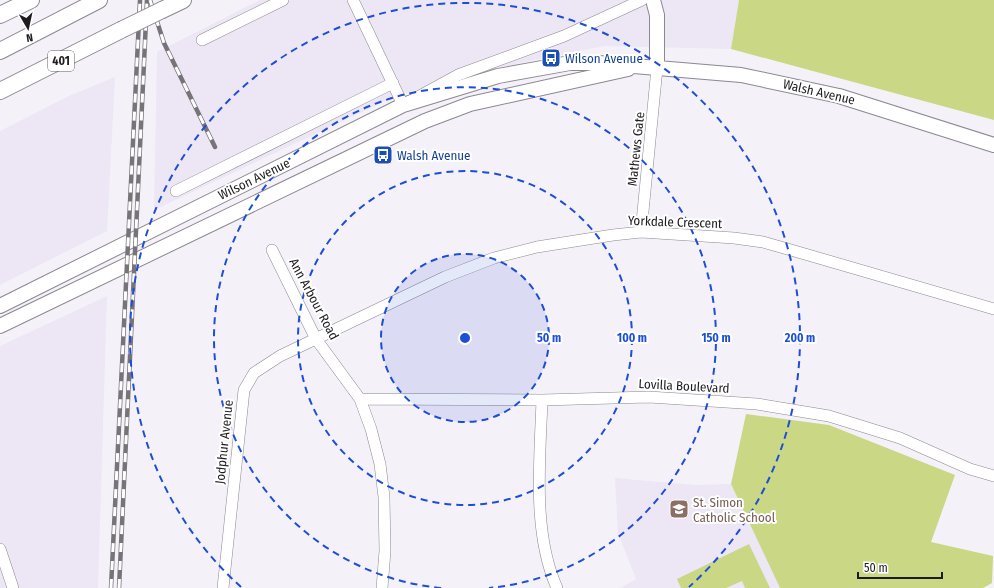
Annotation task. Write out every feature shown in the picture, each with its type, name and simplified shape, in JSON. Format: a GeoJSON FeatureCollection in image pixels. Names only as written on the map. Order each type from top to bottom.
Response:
{"type":"FeatureCollection","features":[{"type":"Feature","properties":{"kind":"highway"},"geometry":{"type":"LineString","coordinates":[[0,15],[31,0]]}},
{"type":"Feature","properties":{"kind":"highway"},"geometry":{"type":"LineString","coordinates":[[0,51],[99,0]]}},
{"type":"Feature","properties":{"kind":"highway","name":"401"},"geometry":{"type":"LineString","coordinates":[[0,91],[183,0]]}},
{"type":"Feature","properties":{"kind":"main road"},"geometry":{"type":"LineString","coordinates":[[653,0],[657,15],[657,68]]}},
{"type":"Feature","properties":{"kind":"main road","name":"Walsh Avenue"},"geometry":{"type":"LineString","coordinates":[[404,105],[498,76],[570,63],[598,62],[638,67],[741,75],[839,96],[994,145]]}},
{"type":"Feature","properties":{"kind":"main road","name":"Walsh Avenue"},"geometry":{"type":"LineString","coordinates":[[425,121],[470,104],[638,67]]}},
{"type":"Feature","properties":{"kind":"main road","name":"Wilson Avenue"},"geometry":{"type":"LineString","coordinates":[[0,306],[404,105]]}},
{"type":"Feature","properties":{"kind":"main road","name":"Wilson Avenue"},"geometry":{"type":"LineString","coordinates":[[0,326],[425,121]]}},
{"type":"Feature","properties":{"kind":"street"},"geometry":{"type":"LineString","coordinates":[[202,40],[282,0]]}},
{"type":"Feature","properties":{"kind":"street"},"geometry":{"type":"LineString","coordinates":[[353,0],[404,105]]}},
{"type":"Feature","properties":{"kind":"street","name":"Wilson Avenue"},"geometry":{"type":"LineString","coordinates":[[404,105],[458,74],[564,36],[642,0]]}},
{"type":"Feature","properties":{"kind":"street","name":"Mathews Gate"},"geometry":{"type":"LineString","coordinates":[[641,232],[657,68]]}},
{"type":"Feature","properties":{"kind":"street"},"geometry":{"type":"LineString","coordinates":[[176,191],[393,83]]}},
{"type":"Feature","properties":{"kind":"street","name":"Yorkdale Crescent"},"geometry":{"type":"LineString","coordinates":[[316,339],[428,284],[494,258],[573,240],[641,232],[734,238],[763,242],[994,309]]}},
{"type":"Feature","properties":{"kind":"street","name":"Ann Arbour Road"},"geometry":{"type":"LineString","coordinates":[[272,250],[316,339],[360,399],[371,429],[380,464],[384,497],[385,551],[382,588]]}},
{"type":"Feature","properties":{"kind":"street","name":"Jodphur Avenue"},"geometry":{"type":"LineString","coordinates":[[223,588],[244,390],[254,373],[261,367],[316,339]]}},
{"type":"Feature","properties":{"kind":"street","name":"Lovilla Boulevard"},"geometry":{"type":"LineString","coordinates":[[360,399],[542,400],[649,397],[757,404],[830,416],[900,438],[970,469],[994,476]]}},
{"type":"Feature","properties":{"kind":"street"},"geometry":{"type":"LineString","coordinates":[[542,400],[541,456],[538,475],[541,516],[546,550],[557,588]]}},
{"type":"Feature","properties":{"kind":"street"},"geometry":{"type":"LineString","coordinates":[[0,549],[13,588]]}},
{"type":"Feature","properties":{"kind":"shaded area"},"geometry":{"type":"Polygon","coordinates":[[[260,0],[739,0],[731,49],[604,46],[506,66],[398,95],[154,210],[157,52],[260,0]]]}},
{"type":"Feature","properties":{"kind":"shaded area"},"geometry":{"type":"Polygon","coordinates":[[[115,77],[107,231],[0,285],[0,131],[69,96],[115,77]]]}},
{"type":"Feature","properties":{"kind":"shaded area"},"geometry":{"type":"Polygon","coordinates":[[[107,296],[98,588],[0,588],[0,346],[107,296]]]}},
{"type":"Feature","properties":{"kind":"shaded area","name":"St. Simon Catholic School"},"geometry":{"type":"Polygon","coordinates":[[[615,478],[695,485],[731,484],[780,588],[620,588],[636,579],[618,533],[615,478]]]}},
{"type":"Feature","properties":{"kind":"green space"},"geometry":{"type":"Polygon","coordinates":[[[739,0],[994,0],[994,120],[731,49],[739,0]]]}},
{"type":"Feature","properties":{"kind":"green space"},"geometry":{"type":"Polygon","coordinates":[[[746,414],[829,425],[955,475],[931,542],[993,556],[992,583],[983,588],[780,588],[731,484],[746,414]]]}},
{"type":"Feature","properties":{"kind":"green space"},"geometry":{"type":"Polygon","coordinates":[[[749,544],[770,588],[745,588],[742,581],[726,588],[681,588],[677,579],[749,544]]]}},
{"type":"Feature","properties":{"kind":"railway"},"geometry":{"type":"LineString","coordinates":[[111,588],[140,0]]}},
{"type":"Feature","properties":{"kind":"railway"},"geometry":{"type":"LineString","coordinates":[[119,588],[147,0]]}},
{"type":"Feature","properties":{"kind":"railway"},"geometry":{"type":"LineString","coordinates":[[150,0],[164,43],[215,147]]}},
{"type":"Feature","properties":{"kind":"place","name":"Wilson Avenue"},"geometry":{"type":"Point","coordinates":[551,58]}},
{"type":"Feature","properties":{"kind":"place","name":"Walsh Avenue"},"geometry":{"type":"Point","coordinates":[383,155]}},
{"type":"Feature","properties":{"kind":"place","name":"St. Simon Catholic School"},"geometry":{"type":"Point","coordinates":[679,509]}}]}
